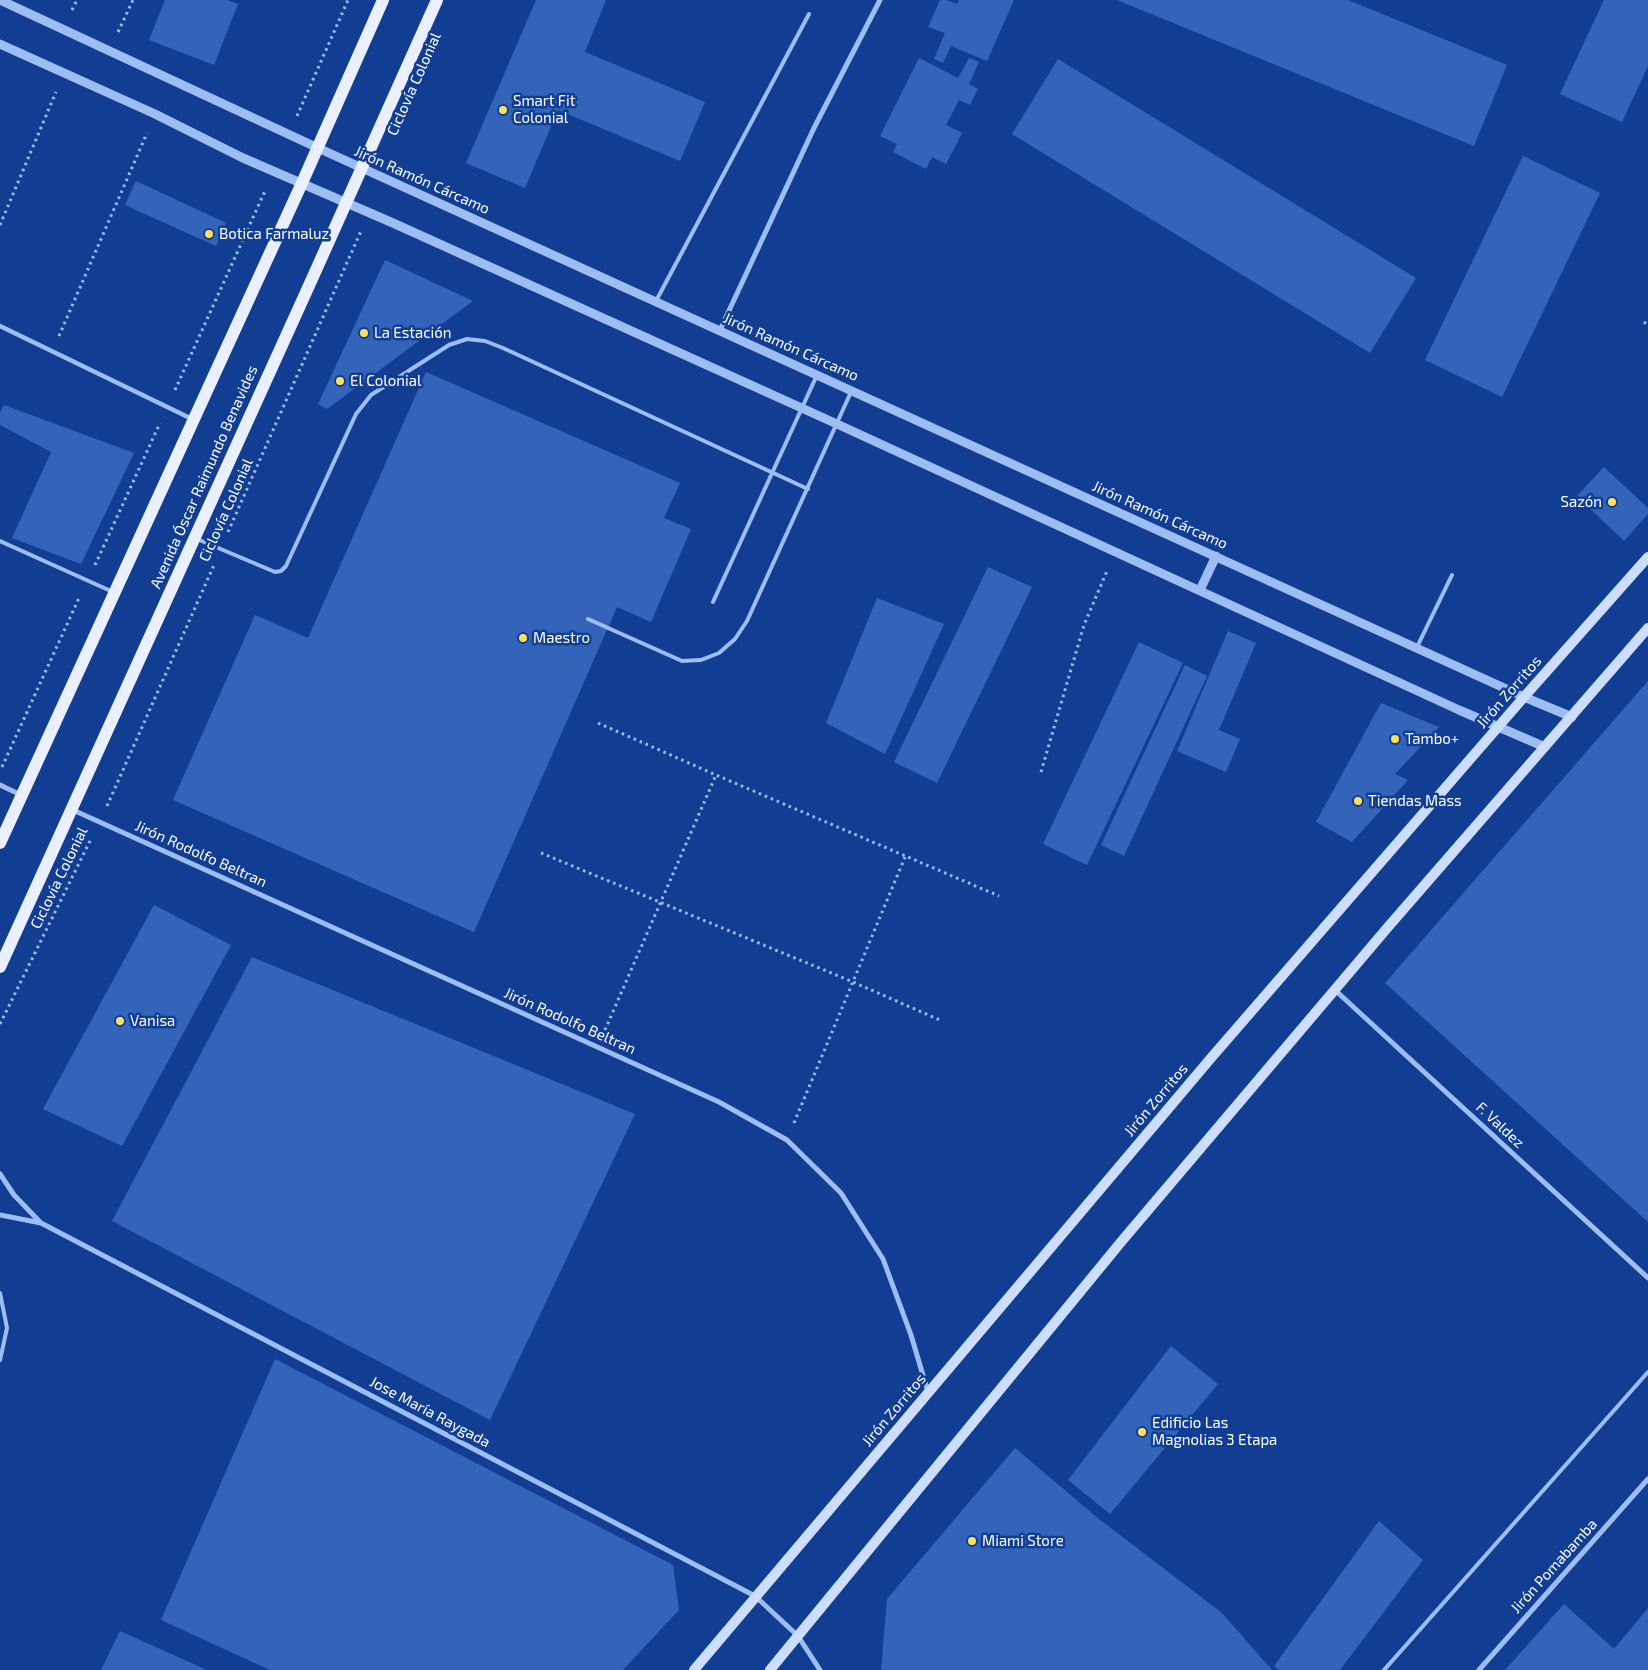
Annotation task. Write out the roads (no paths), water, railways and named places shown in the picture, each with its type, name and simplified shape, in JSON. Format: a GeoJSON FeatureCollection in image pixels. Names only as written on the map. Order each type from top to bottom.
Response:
{"type":"FeatureCollection","features":[{"type":"Feature","properties":{"kind":"main road"},"geometry":{"type":"LineString","coordinates":[[0,844],[318,148],[383,0]]}},
{"type":"Feature","properties":{"kind":"main road","name":"Avenida Óscar Raimundo Benavides"},"geometry":{"type":"LineString","coordinates":[[0,967],[437,0]]}},
{"type":"Feature","properties":{"kind":"main road","name":"Jirón Zorritos"},"geometry":{"type":"LineString","coordinates":[[694,1670],[1211,1058],[1524,696],[1648,557]]}},
{"type":"Feature","properties":{"kind":"main road"},"geometry":{"type":"LineString","coordinates":[[770,1670],[1121,1242],[1336,991],[1388,927],[1648,628]]}},
{"type":"Feature","properties":{"kind":"street","name":"Jirón Ramón Cárcamo"},"geometry":{"type":"LineString","coordinates":[[0,0],[318,148],[1572,717]]}},
{"type":"Feature","properties":{"kind":"street"},"geometry":{"type":"LineString","coordinates":[[720,330],[814,128],[880,0]]}},
{"type":"Feature","properties":{"kind":"street"},"geometry":{"type":"LineString","coordinates":[[0,44],[155,114],[243,158],[370,213],[837,424],[1545,747]]}},
{"type":"Feature","properties":{"kind":"street"},"geometry":{"type":"LineString","coordinates":[[0,326],[53,350],[194,420]]}},
{"type":"Feature","properties":{"kind":"street"},"geometry":{"type":"LineString","coordinates":[[1200,590],[1216,556]]}},
{"type":"Feature","properties":{"kind":"street"},"geometry":{"type":"LineString","coordinates":[[0,786],[22,796]]}},
{"type":"Feature","properties":{"kind":"street","name":"Jirón Rodolfo Beltran"},"geometry":{"type":"LineString","coordinates":[[72,809],[719,1102],[787,1140],[841,1193],[883,1259],[911,1335],[929,1393]]}},
{"type":"Feature","properties":{"kind":"street","name":"F. Valdez"},"geometry":{"type":"LineString","coordinates":[[1336,991],[1648,1278]]}},
{"type":"Feature","properties":{"kind":"street","name":"Jose María Raygada"},"geometry":{"type":"LineString","coordinates":[[0,1174],[14,1195],[41,1223]]}},
{"type":"Feature","properties":{"kind":"street","name":"Jose María Raygada"},"geometry":{"type":"LineString","coordinates":[[0,1215],[41,1223],[756,1596],[798,1636],[820,1670]]}},
{"type":"Feature","properties":{"kind":"street","name":"Jirón Pomabamba"},"geometry":{"type":"LineString","coordinates":[[1479,1670],[1648,1479]]}},
{"type":"Feature","properties":{"kind":"lane"},"geometry":{"type":"LineString","coordinates":[[656,301],[809,14]]}},
{"type":"Feature","properties":{"kind":"lane"},"geometry":{"type":"LineString","coordinates":[[195,538],[275,572],[281,571],[286,566],[356,414],[371,395],[449,345],[466,339],[485,342],[503,348],[808,489]]}},
{"type":"Feature","properties":{"kind":"lane"},"geometry":{"type":"LineString","coordinates":[[713,602],[817,374]]}},
{"type":"Feature","properties":{"kind":"lane"},"geometry":{"type":"LineString","coordinates":[[588,618],[682,661],[701,660],[719,654],[735,639],[747,621],[852,390]]}},
{"type":"Feature","properties":{"kind":"lane"},"geometry":{"type":"LineString","coordinates":[[0,541],[115,594]]}},
{"type":"Feature","properties":{"kind":"lane"},"geometry":{"type":"LineString","coordinates":[[1417,647],[1452,575]]}},
{"type":"Feature","properties":{"kind":"lane"},"geometry":{"type":"LineString","coordinates":[[0,1293],[7,1328],[0,1360]]}},
{"type":"Feature","properties":{"kind":"lane"},"geometry":{"type":"LineString","coordinates":[[1384,1670],[1648,1372]]}},
{"type":"Feature","properties":{"kind":"place","name":"Smart Fit Colonial"},"geometry":{"type":"Point","coordinates":[503,110]}},
{"type":"Feature","properties":{"kind":"place","name":"Botica Farmaluz"},"geometry":{"type":"Point","coordinates":[209,234]}},
{"type":"Feature","properties":{"kind":"place","name":"La Estación"},"geometry":{"type":"Point","coordinates":[364,333]}},
{"type":"Feature","properties":{"kind":"place","name":"El Colonial"},"geometry":{"type":"Point","coordinates":[340,381]}},
{"type":"Feature","properties":{"kind":"place","name":"Sazón"},"geometry":{"type":"Point","coordinates":[1612,502]}},
{"type":"Feature","properties":{"kind":"place","name":"Maestro"},"geometry":{"type":"Point","coordinates":[523,638]}},
{"type":"Feature","properties":{"kind":"place","name":"Tambo+"},"geometry":{"type":"Point","coordinates":[1395,739]}},
{"type":"Feature","properties":{"kind":"place","name":"Tiendas Mass"},"geometry":{"type":"Point","coordinates":[1358,801]}},
{"type":"Feature","properties":{"kind":"place","name":"Vanisa"},"geometry":{"type":"Point","coordinates":[120,1021]}},
{"type":"Feature","properties":{"kind":"place","name":"Edificio Las Magnolias 3 Etapa"},"geometry":{"type":"Point","coordinates":[1142,1432]}},
{"type":"Feature","properties":{"kind":"place","name":"Miami Store"},"geometry":{"type":"Point","coordinates":[972,1541]}}]}
